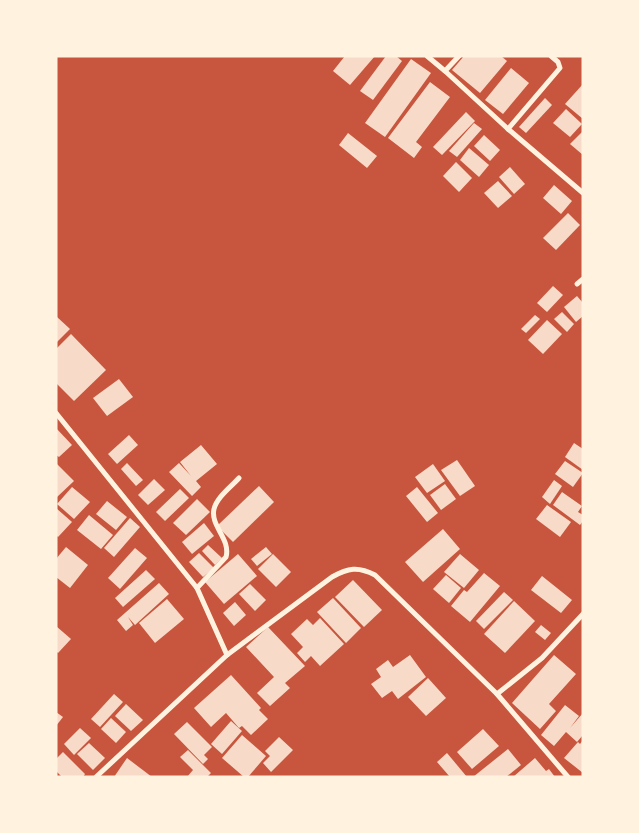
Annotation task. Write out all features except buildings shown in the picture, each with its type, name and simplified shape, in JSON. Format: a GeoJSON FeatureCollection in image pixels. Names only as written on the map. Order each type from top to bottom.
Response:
{"type":"FeatureCollection","features":[{"type":"Feature","properties":{"kind":"street"},"geometry":{"type":"LineString","coordinates":[[427,56],[583,193]]}},
{"type":"Feature","properties":{"kind":"street"},"geometry":{"type":"LineString","coordinates":[[445,71],[459,56]]}},
{"type":"Feature","properties":{"kind":"street"},"geometry":{"type":"LineString","coordinates":[[508,129],[560,68],[558,62],[551,56]]}},
{"type":"Feature","properties":{"kind":"street"},"geometry":{"type":"LineString","coordinates":[[577,284],[583,279]]}},
{"type":"Feature","properties":{"kind":"street"},"geometry":{"type":"LineString","coordinates":[[56,413],[197,588],[227,655]]}},
{"type":"Feature","properties":{"kind":"street"},"geometry":{"type":"LineString","coordinates":[[197,588],[226,557],[228,552],[225,541],[213,519],[214,508],[218,500],[239,478]]}},
{"type":"Feature","properties":{"kind":"street"},"geometry":{"type":"LineString","coordinates":[[96,777],[227,655],[332,577],[344,570],[365,569],[386,584],[407,607],[497,694],[568,777]]}},
{"type":"Feature","properties":{"kind":"street"},"geometry":{"type":"LineString","coordinates":[[497,694],[542,658],[583,614]]}}]}
